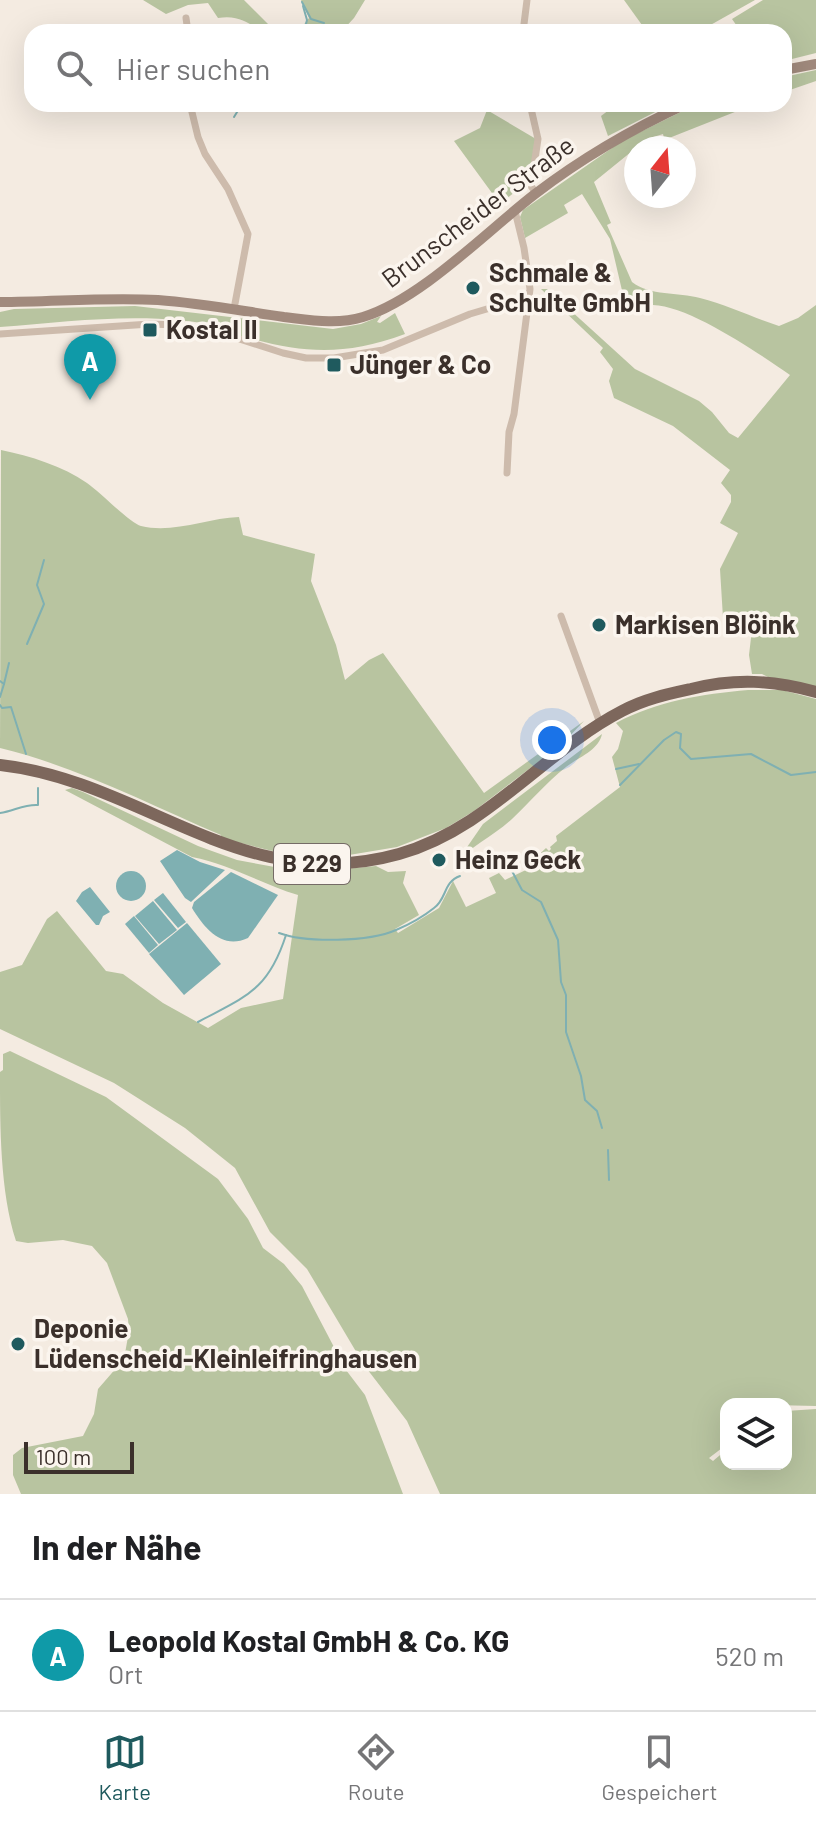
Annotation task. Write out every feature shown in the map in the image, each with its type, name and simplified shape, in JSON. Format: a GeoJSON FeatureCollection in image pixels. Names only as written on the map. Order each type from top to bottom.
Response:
{"type":"FeatureCollection","features":[{"type":"Feature","properties":{"kind":"main road"},"geometry":{"type":"LineString","coordinates":[[792,68],[816,64]]}},
{"type":"Feature","properties":{"kind":"main road","name":"Brunscheider Straße"},"geometry":{"type":"LineString","coordinates":[[0,302],[158,300],[327,322],[360,318],[388,307],[417,288],[536,193],[591,154],[668,112]]}},
{"type":"Feature","properties":{"kind":"main road","name":"B 229"},"geometry":{"type":"LineString","coordinates":[[0,765],[41,771],[73,781],[189,832],[241,851],[316,864],[360,862],[401,853],[456,830],[505,797],[600,723],[649,699],[730,682],[769,681],[816,692]]}},
{"type":"Feature","properties":{"kind":"street"},"geometry":{"type":"LineString","coordinates":[[524,24],[527,0]]}},
{"type":"Feature","properties":{"kind":"street"},"geometry":{"type":"LineString","coordinates":[[186,18],[187,24]]}},
{"type":"Feature","properties":{"kind":"street"},"geometry":{"type":"LineString","coordinates":[[192,112],[202,145],[215,173],[228,189],[248,234],[234,309]]}},
{"type":"Feature","properties":{"kind":"street"},"geometry":{"type":"LineString","coordinates":[[532,112],[538,139],[531,186],[536,193]]}},
{"type":"Feature","properties":{"kind":"street"},"geometry":{"type":"LineString","coordinates":[[507,473],[510,425],[520,378],[529,293],[524,248],[515,211]]}},
{"type":"Feature","properties":{"kind":"street"},"geometry":{"type":"LineString","coordinates":[[0,334],[177,325],[224,334],[306,358],[334,358],[392,347],[470,314],[524,298],[529,293]]}},
{"type":"Feature","properties":{"kind":"street"},"geometry":{"type":"LineString","coordinates":[[561,616],[600,723]]}},
{"type":"Feature","properties":{"kind":"green space"},"geometry":{"type":"Polygon","coordinates":[[[143,0],[244,0],[268,24],[218,18],[208,3],[188,5],[166,14],[143,0]]]}},
{"type":"Feature","properties":{"kind":"green space"},"geometry":{"type":"Polygon","coordinates":[[[301,0],[365,0],[348,24],[304,24],[309,18],[301,0]]]}},
{"type":"Feature","properties":{"kind":"green space"},"geometry":{"type":"Polygon","coordinates":[[[624,0],[755,0],[712,24],[641,24],[624,0]]]}},
{"type":"Feature","properties":{"kind":"green space"},"geometry":{"type":"Polygon","coordinates":[[[763,0],[816,0],[816,53],[792,59],[792,24],[735,24],[732,19],[763,0]]]}},
{"type":"Feature","properties":{"kind":"green space"},"geometry":{"type":"Polygon","coordinates":[[[816,70],[816,81],[792,89],[792,75],[816,70]]]}},
{"type":"Feature","properties":{"kind":"green space"},"geometry":{"type":"Polygon","coordinates":[[[486,112],[490,112],[536,139],[531,171],[524,190],[521,187],[500,204],[454,141],[480,128],[486,112]]]}},
{"type":"Feature","properties":{"kind":"green space"},"geometry":{"type":"Polygon","coordinates":[[[606,112],[655,112],[608,136],[601,116],[606,112]]]}},
{"type":"Feature","properties":{"kind":"green space"},"geometry":{"type":"Polygon","coordinates":[[[681,112],[735,112],[674,136],[632,136],[681,112]]]}},
{"type":"Feature","properties":{"kind":"green space"},"geometry":{"type":"Polygon","coordinates":[[[624,140],[624,158],[594,182],[611,223],[607,225],[632,282],[656,292],[700,298],[779,326],[798,318],[816,305],[816,688],[752,674],[749,655],[754,612],[723,618],[720,569],[738,533],[720,523],[731,502],[731,495],[721,483],[730,470],[673,426],[614,398],[609,381],[613,369],[600,352],[603,348],[541,289],[547,289],[635,369],[699,401],[729,433],[738,438],[790,375],[742,343],[686,313],[653,303],[624,299],[610,239],[582,194],[564,205],[568,213],[525,238],[520,217],[523,210],[624,140]]]}},
{"type":"Feature","properties":{"kind":"green space"},"geometry":{"type":"Polygon","coordinates":[[[135,306],[333,329],[361,324],[381,316],[377,322],[380,323],[395,313],[405,334],[358,347],[316,350],[251,339],[227,332],[228,328],[171,319],[114,318],[0,327],[0,312],[14,309],[135,306]]]}},
{"type":"Feature","properties":{"kind":"green space"},"geometry":{"type":"Polygon","coordinates":[[[1,450],[46,462],[78,477],[141,526],[178,527],[239,517],[243,535],[315,554],[311,581],[336,645],[345,680],[369,660],[383,653],[484,793],[584,721],[563,743],[474,811],[446,828],[397,847],[331,858],[289,855],[220,838],[221,835],[85,776],[0,748],[1,450]]]}},
{"type":"Feature","properties":{"kind":"green space"},"geometry":{"type":"Polygon","coordinates":[[[782,690],[816,699],[816,1406],[792,1405],[792,1398],[720,1398],[720,1450],[709,1458],[713,1461],[720,1455],[720,1470],[792,1470],[792,1411],[816,1409],[816,1494],[440,1494],[407,1421],[364,1365],[307,1269],[270,1232],[235,1168],[185,1128],[114,1083],[0,1029],[0,972],[22,965],[47,919],[57,911],[106,971],[123,974],[163,1003],[208,1028],[241,1008],[283,999],[298,895],[219,864],[192,857],[65,790],[72,788],[83,792],[198,846],[237,860],[315,872],[376,866],[388,872],[406,871],[403,883],[419,915],[395,929],[398,933],[439,908],[453,881],[466,907],[496,893],[489,878],[499,873],[505,880],[528,869],[528,865],[546,848],[551,849],[557,841],[556,836],[620,787],[612,757],[618,749],[623,731],[616,723],[647,709],[714,694],[782,690]]]}},
{"type":"Feature","properties":{"kind":"green space"},"geometry":{"type":"Polygon","coordinates":[[[602,734],[593,749],[566,767],[512,819],[454,866],[483,824],[602,734]]]}},
{"type":"Feature","properties":{"kind":"green space"},"geometry":{"type":"Polygon","coordinates":[[[10,1051],[106,1097],[218,1179],[248,1219],[263,1248],[284,1264],[302,1286],[346,1370],[365,1395],[403,1494],[21,1494],[13,1475],[13,1455],[22,1448],[83,1436],[94,1414],[98,1389],[124,1359],[129,1331],[128,1319],[107,1263],[92,1246],[63,1240],[16,1241],[7,1201],[1,1137],[0,1072],[3,1070],[3,1054],[10,1051]]]}},
{"type":"Feature","properties":{"kind":"water"},"geometry":{"type":"Polygon","coordinates":[[[177,850],[225,870],[191,902],[160,861],[177,850]]]}},
{"type":"Feature","properties":{"kind":"water"},"geometry":{"type":"Polygon","coordinates":[[[131,871],[142,875],[146,886],[142,897],[131,901],[120,897],[116,886],[120,875],[131,871]]]}},
{"type":"Feature","properties":{"kind":"water"},"geometry":{"type":"Polygon","coordinates":[[[231,872],[278,895],[248,938],[239,941],[215,935],[192,908],[194,902],[231,872]]]}},
{"type":"Feature","properties":{"kind":"water"},"geometry":{"type":"Polygon","coordinates":[[[90,887],[110,912],[103,916],[99,925],[76,901],[90,887]]]}},
{"type":"Feature","properties":{"kind":"water"},"geometry":{"type":"Polygon","coordinates":[[[163,893],[186,922],[178,928],[154,900],[163,893]]]}},
{"type":"Feature","properties":{"kind":"water"},"geometry":{"type":"Polygon","coordinates":[[[153,901],[177,930],[159,944],[135,916],[153,901]]]}},
{"type":"Feature","properties":{"kind":"water"},"geometry":{"type":"Polygon","coordinates":[[[134,916],[158,945],[149,953],[125,924],[134,916]]]}},
{"type":"Feature","properties":{"kind":"water"},"geometry":{"type":"Polygon","coordinates":[[[187,923],[221,964],[184,995],[149,954],[187,923]]]}},
{"type":"Feature","properties":{"kind":"waterway"},"geometry":{"type":"LineString","coordinates":[[302,2],[311,19],[324,23]]}},
{"type":"Feature","properties":{"kind":"waterway"},"geometry":{"type":"LineString","coordinates":[[303,6],[306,24]]}},
{"type":"Feature","properties":{"kind":"waterway"},"geometry":{"type":"LineString","coordinates":[[234,117],[237,112]]}},
{"type":"Feature","properties":{"kind":"waterway"},"geometry":{"type":"LineString","coordinates":[[27,644],[44,604],[37,585],[44,560]]}},
{"type":"Feature","properties":{"kind":"waterway"},"geometry":{"type":"LineString","coordinates":[[4,684],[9,663]]}},
{"type":"Feature","properties":{"kind":"waterway"},"geometry":{"type":"LineString","coordinates":[[0,681],[4,684],[0,697]]}},
{"type":"Feature","properties":{"kind":"waterway"},"geometry":{"type":"LineString","coordinates":[[0,705],[2,708],[11,707],[26,754]]}},
{"type":"Feature","properties":{"kind":"waterway"},"geometry":{"type":"LineString","coordinates":[[620,785],[664,740],[676,732],[681,734],[680,748],[691,759],[751,754],[791,775],[816,772]]}},
{"type":"Feature","properties":{"kind":"waterway"},"geometry":{"type":"LineString","coordinates":[[616,769],[639,764]]}},
{"type":"Feature","properties":{"kind":"waterway"},"geometry":{"type":"LineString","coordinates":[[0,813],[38,805],[38,788]]}},
{"type":"Feature","properties":{"kind":"waterway"},"geometry":{"type":"LineString","coordinates":[[512,871],[522,890],[541,902],[558,940],[561,982],[566,995],[566,1032],[581,1076],[585,1100],[597,1111],[602,1128]]}},
{"type":"Feature","properties":{"kind":"waterway"},"geometry":{"type":"LineString","coordinates":[[279,933],[321,940],[384,934],[411,923],[434,908],[451,882],[460,876]]}},
{"type":"Feature","properties":{"kind":"waterway"},"geometry":{"type":"LineString","coordinates":[[198,1022],[253,990],[271,969],[286,935]]}},
{"type":"Feature","properties":{"kind":"waterway"},"geometry":{"type":"LineString","coordinates":[[608,1150],[609,1180]]}},
{"type":"Feature","properties":{"kind":"place","name":"Schmale & Schulte GmbH"},"geometry":{"type":"Point","coordinates":[473,288]}},
{"type":"Feature","properties":{"kind":"place","name":"Kostal II"},"geometry":{"type":"Point","coordinates":[150,330]}},
{"type":"Feature","properties":{"kind":"place","name":"Jünger & Co"},"geometry":{"type":"Point","coordinates":[334,365]}},
{"type":"Feature","properties":{"kind":"place","name":"Leopold Kostal GmbH & Co. KG"},"geometry":{"type":"Point","coordinates":[90,400]}},
{"type":"Feature","properties":{"kind":"place","name":"Markisen Blöink"},"geometry":{"type":"Point","coordinates":[599,625]}},
{"type":"Feature","properties":{"kind":"place","name":"Heinz Geck"},"geometry":{"type":"Point","coordinates":[439,860]}},
{"type":"Feature","properties":{"kind":"place","name":"Deponie Lüdenscheid-Kleinleifringhausen"},"geometry":{"type":"Point","coordinates":[18,1344]}}]}
